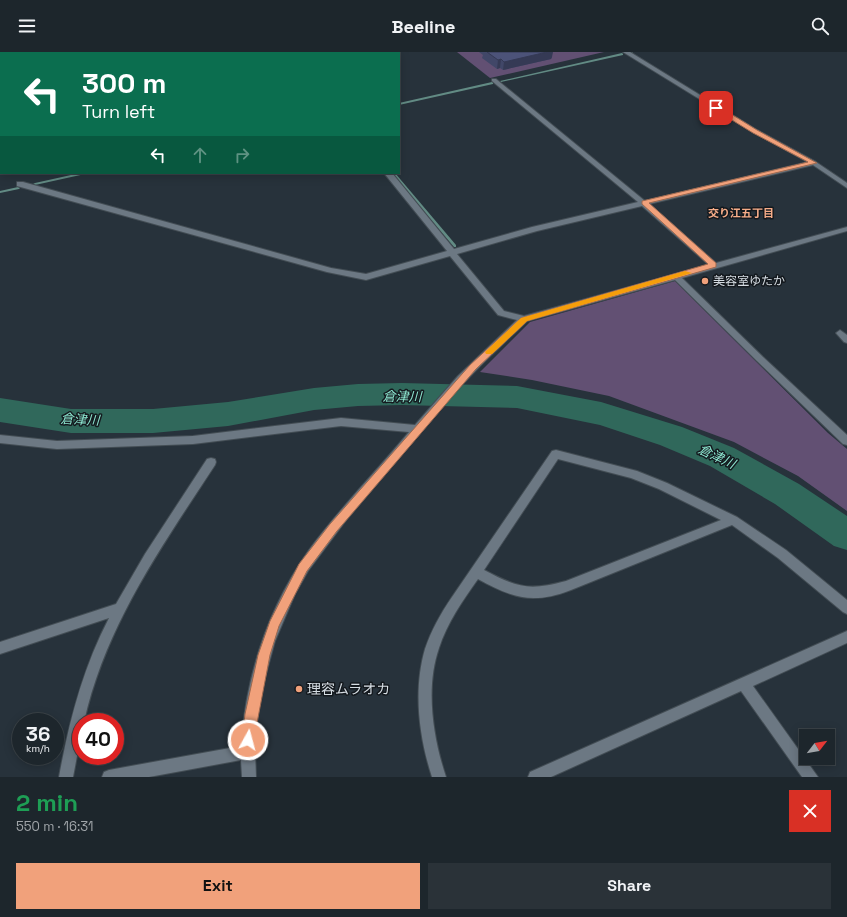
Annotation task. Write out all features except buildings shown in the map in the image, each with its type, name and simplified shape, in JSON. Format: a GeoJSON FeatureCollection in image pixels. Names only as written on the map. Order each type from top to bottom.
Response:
{"type":"FeatureCollection","features":[{"type":"Feature","properties":{"kind":"street"},"geometry":{"type":"LineString","coordinates":[[626,52],[755,131],[814,163],[847,186]]}},
{"type":"Feature","properties":{"kind":"street"},"geometry":{"type":"LineString","coordinates":[[494,80],[571,140],[644,202],[714,265]]}},
{"type":"Feature","properties":{"kind":"street"},"geometry":{"type":"LineString","coordinates":[[20,184],[330,270],[366,277],[534,228],[814,163]]}},
{"type":"Feature","properties":{"kind":"street"},"geometry":{"type":"LineString","coordinates":[[389,174],[501,313],[524,319]]}},
{"type":"Feature","properties":{"kind":"street"},"geometry":{"type":"LineString","coordinates":[[249,777],[247,752],[251,714],[264,655],[274,625],[303,568],[320,544],[417,429],[473,367],[524,319],[847,229]]}},
{"type":"Feature","properties":{"kind":"street"},"geometry":{"type":"LineString","coordinates":[[676,276],[777,376],[847,441]]}},
{"type":"Feature","properties":{"kind":"street"},"geometry":{"type":"LineString","coordinates":[[0,439],[57,446],[186,440],[341,422],[417,429]]}},
{"type":"Feature","properties":{"kind":"street"},"geometry":{"type":"LineString","coordinates":[[439,777],[429,735],[425,703],[426,674],[431,650],[444,622],[556,454],[633,474],[663,486],[733,520],[782,554],[847,608]]}},
{"type":"Feature","properties":{"kind":"street"},"geometry":{"type":"LineString","coordinates":[[66,777],[76,723],[96,660],[121,608],[165,532],[211,462]]}},
{"type":"Feature","properties":{"kind":"street"},"geometry":{"type":"LineString","coordinates":[[476,572],[509,588],[530,593],[549,591],[568,586],[733,520]]}},
{"type":"Feature","properties":{"kind":"street"},"geometry":{"type":"LineString","coordinates":[[0,648],[121,608]]}},
{"type":"Feature","properties":{"kind":"street"},"geometry":{"type":"LineString","coordinates":[[535,777],[847,637]]}},
{"type":"Feature","properties":{"kind":"street"},"geometry":{"type":"LineString","coordinates":[[744,684],[811,777]]}},
{"type":"Feature","properties":{"kind":"street"},"geometry":{"type":"LineString","coordinates":[[109,777],[247,752]]}},
{"type":"Feature","properties":{"kind":"shaded area"},"geometry":{"type":"Polygon","coordinates":[[[457,52],[604,52],[490,78],[457,52]]]}},
{"type":"Feature","properties":{"kind":"shaded area"},"geometry":{"type":"Polygon","coordinates":[[[675,281],[828,433],[847,449],[847,511],[798,476],[734,442],[609,396],[532,380],[480,372],[530,322],[675,281]]]}},
{"type":"Feature","properties":{"kind":"waterway"},"geometry":{"type":"LineString","coordinates":[[501,81],[622,54]]}},
{"type":"Feature","properties":{"kind":"waterway"},"geometry":{"type":"LineString","coordinates":[[400,104],[492,83]]}},
{"type":"Feature","properties":{"kind":"waterway"},"geometry":{"type":"LineString","coordinates":[[35,184],[80,174]]}},
{"type":"Feature","properties":{"kind":"waterway"},"geometry":{"type":"LineString","coordinates":[[394,174],[455,246]]}},
{"type":"Feature","properties":{"kind":"waterway"},"geometry":{"type":"LineString","coordinates":[[0,192],[18,188]]}},
{"type":"Feature","properties":{"kind":"waterway","name":"倉津川"},"geometry":{"type":"LineString","coordinates":[[0,410],[71,421],[153,421],[228,414],[314,399],[358,395],[402,394],[517,397],[601,414],[671,436],[722,457],[787,494],[847,535]]}},
{"type":"Feature","properties":{"kind":"slow traffic"},"geometry":{"type":"LineString","coordinates":[[489,352],[524,319],[688,273]]}},
{"type":"Feature","properties":{"kind":"place","name":"美容室ゆたか"},"geometry":{"type":"Point","coordinates":[705,281]}},
{"type":"Feature","properties":{"kind":"place","name":"理容ムラオカ"},"geometry":{"type":"Point","coordinates":[299,689]}},
{"type":"Feature","properties":{"kind":"district","name":"交り江五丁目"},"geometry":{"type":"Point","coordinates":[741,213]}},
{"type":"Feature","properties":{"kind":"route"},"geometry":{"type":"LineString","coordinates":[[248,740],[251,714],[264,655],[274,625],[303,568],[334,527],[417,429],[473,367],[524,319],[714,265],[644,202],[814,163],[716,108]]}}]}
